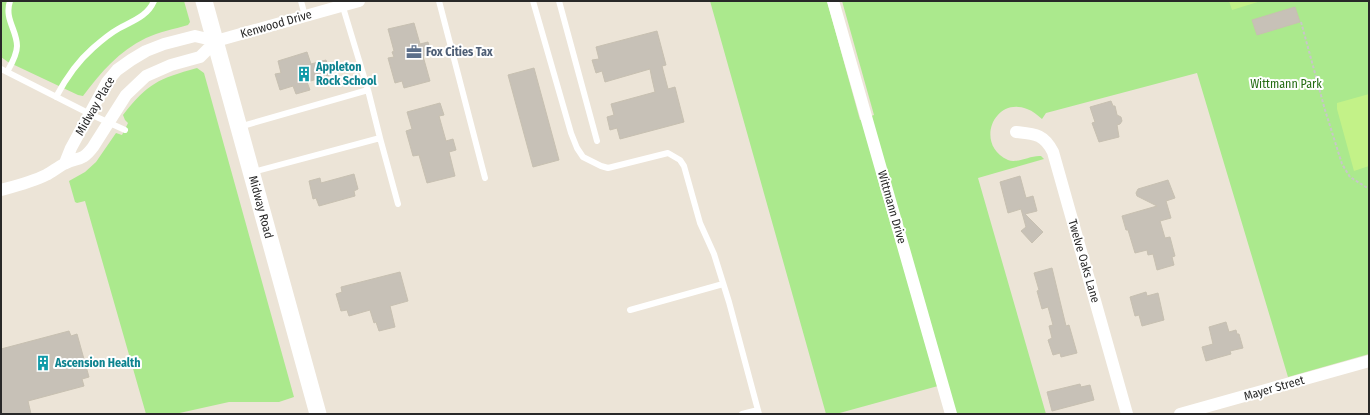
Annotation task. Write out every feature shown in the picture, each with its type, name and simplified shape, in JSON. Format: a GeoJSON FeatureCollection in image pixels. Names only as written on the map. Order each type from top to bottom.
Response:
{"type":"FeatureCollection","features":[{"type":"Feature","properties":{"kind":"main road","name":"Midway Road"},"geometry":{"type":"LineString","coordinates":[[204,1],[318,414]]}},
{"type":"Feature","properties":{"kind":"street","name":"Kenwood Drive"},"geometry":{"type":"LineString","coordinates":[[216,41],[305,16],[342,3],[359,1]]}},
{"type":"Feature","properties":{"kind":"street","name":"Wittmann Drive"},"geometry":{"type":"LineString","coordinates":[[833,1],[951,414]]}},
{"type":"Feature","properties":{"kind":"street","name":"Midway Place"},"geometry":{"type":"LineString","coordinates":[[65,163],[71,148],[107,82],[117,70],[146,51],[164,44],[195,36],[216,41]]}},
{"type":"Feature","properties":{"kind":"street","name":"Midway Place"},"geometry":{"type":"LineString","coordinates":[[1,190],[45,176],[65,163],[81,159],[88,154],[126,95],[146,76],[171,64],[200,57],[216,41]]}},
{"type":"Feature","properties":{"kind":"street","name":"Twelve Oaks Lane"},"geometry":{"type":"LineString","coordinates":[[1016,132],[1032,133],[1041,137],[1048,143],[1053,152],[1127,414]]}},
{"type":"Feature","properties":{"kind":"street","name":"Mayer Street"},"geometry":{"type":"LineString","coordinates":[[1180,414],[1369,361]]}},
{"type":"Feature","properties":{"kind":"lane"},"geometry":{"type":"LineString","coordinates":[[10,1],[7,9],[17,46],[15,56],[4,71],[124,130]]}},
{"type":"Feature","properties":{"kind":"lane"},"geometry":{"type":"LineString","coordinates":[[56,97],[75,67],[88,53],[118,29],[142,16],[149,10],[154,1]]}},
{"type":"Feature","properties":{"kind":"lane"},"geometry":{"type":"LineString","coordinates":[[301,1],[305,16]]}},
{"type":"Feature","properties":{"kind":"lane"},"geometry":{"type":"LineString","coordinates":[[439,1],[485,178]]}},
{"type":"Feature","properties":{"kind":"lane"},"geometry":{"type":"LineString","coordinates":[[533,1],[571,132],[577,148],[583,157],[593,163],[608,168],[668,153],[680,160],[684,166],[698,217],[714,254],[759,412],[742,414]]}},
{"type":"Feature","properties":{"kind":"lane"},"geometry":{"type":"LineString","coordinates":[[559,1],[597,141]]}},
{"type":"Feature","properties":{"kind":"lane"},"geometry":{"type":"LineString","coordinates":[[342,3],[368,90],[398,204]]}},
{"type":"Feature","properties":{"kind":"lane"},"geometry":{"type":"LineString","coordinates":[[239,127],[368,90]]}},
{"type":"Feature","properties":{"kind":"lane"},"geometry":{"type":"LineString","coordinates":[[252,173],[380,138]]}},
{"type":"Feature","properties":{"kind":"lane"},"geometry":{"type":"LineString","coordinates":[[630,310],[723,284]]}},
{"type":"Feature","properties":{"kind":"path"},"geometry":{"type":"LineString","coordinates":[[1301,22],[1325,110],[1342,164],[1350,177],[1369,189]]}},
{"type":"Feature","properties":{"kind":"green space"},"geometry":{"type":"Polygon","coordinates":[[[1,1],[184,1],[190,22],[188,25],[161,32],[146,38],[127,49],[111,63],[83,96],[8,62],[1,57],[1,1]]]}},
{"type":"Feature","properties":{"kind":"green space","name":"Wittmann Park"},"geometry":{"type":"Polygon","coordinates":[[[710,1],[827,1],[860,120],[874,115],[842,1],[1369,1],[1369,354],[1288,377],[1197,73],[1046,113],[1042,119],[1027,109],[1015,107],[1005,109],[998,115],[992,124],[990,134],[992,144],[998,153],[1008,160],[1015,161],[1037,156],[1041,156],[1044,159],[978,178],[1046,414],[955,414],[938,386],[836,414],[826,414],[710,1]]]}},
{"type":"Feature","properties":{"kind":"green space"},"geometry":{"type":"Polygon","coordinates":[[[1229,1],[1261,1],[1232,10],[1229,1]]]}},
{"type":"Feature","properties":{"kind":"green space"},"geometry":{"type":"Polygon","coordinates":[[[197,68],[204,73],[294,397],[279,402],[229,402],[175,414],[146,414],[85,201],[75,202],[69,181],[85,172],[96,162],[116,133],[122,135],[128,123],[123,115],[147,89],[172,75],[197,68]]]}},
{"type":"Feature","properties":{"kind":"green space"},"geometry":{"type":"Polygon","coordinates":[[[1369,94],[1369,166],[1354,171],[1337,109],[1337,103],[1369,94]]]}},
{"type":"Feature","properties":{"kind":"building"},"geometry":{"type":"Polygon","coordinates":[[[1295,7],[1300,22],[1257,35],[1252,20],[1295,7]]]}},
{"type":"Feature","properties":{"kind":"building"},"geometry":{"type":"Polygon","coordinates":[[[414,23],[420,44],[428,42],[431,54],[423,56],[430,81],[404,88],[402,81],[395,83],[388,58],[394,57],[392,52],[394,51],[388,29],[414,23]]]}},
{"type":"Feature","properties":{"kind":"building"},"geometry":{"type":"Polygon","coordinates":[[[657,31],[666,65],[662,66],[668,89],[675,87],[684,122],[620,139],[617,128],[610,130],[607,117],[614,115],[611,104],[655,92],[650,69],[605,82],[602,71],[596,73],[592,60],[599,59],[596,47],[657,31]]]}},
{"type":"Feature","properties":{"kind":"building","name":"Appleton Rock School"},"geometry":{"type":"Polygon","coordinates":[[[307,52],[311,64],[326,60],[331,75],[307,82],[310,90],[296,94],[293,86],[280,90],[275,74],[281,73],[278,61],[307,52]]]}},
{"type":"Feature","properties":{"kind":"building"},"geometry":{"type":"Polygon","coordinates":[[[534,68],[559,160],[533,167],[508,75],[534,68]]]}},
{"type":"Feature","properties":{"kind":"building"},"geometry":{"type":"Polygon","coordinates":[[[1111,101],[1113,106],[1115,106],[1117,115],[1121,117],[1122,121],[1117,125],[1119,137],[1099,142],[1092,123],[1095,122],[1090,107],[1111,101]]]}},
{"type":"Feature","properties":{"kind":"building"},"geometry":{"type":"Polygon","coordinates":[[[440,103],[444,115],[439,116],[446,141],[453,139],[456,150],[449,152],[455,176],[427,183],[419,155],[413,156],[406,131],[412,129],[407,112],[440,103]]]}},
{"type":"Feature","properties":{"kind":"building"},"geometry":{"type":"Polygon","coordinates":[[[354,174],[358,189],[354,191],[355,196],[319,206],[316,198],[313,199],[309,181],[320,178],[321,183],[354,174]]]}},
{"type":"Feature","properties":{"kind":"building"},"geometry":{"type":"Polygon","coordinates":[[[1020,176],[1026,198],[1033,196],[1037,211],[1025,214],[1043,232],[1032,243],[1021,231],[1026,227],[1021,209],[1008,213],[1000,182],[1020,176]]]}},
{"type":"Feature","properties":{"kind":"building"},"geometry":{"type":"Polygon","coordinates":[[[1168,180],[1175,198],[1166,201],[1171,218],[1160,221],[1165,238],[1170,237],[1175,256],[1172,257],[1174,265],[1157,270],[1153,254],[1148,255],[1147,250],[1135,253],[1122,216],[1157,206],[1137,196],[1136,193],[1138,189],[1168,180]]]}},
{"type":"Feature","properties":{"kind":"building"},"geometry":{"type":"Polygon","coordinates":[[[1052,268],[1066,326],[1069,325],[1077,353],[1061,357],[1060,353],[1053,355],[1048,340],[1052,338],[1049,326],[1053,325],[1048,307],[1042,309],[1034,273],[1052,268]]]}},
{"type":"Feature","properties":{"kind":"building"},"geometry":{"type":"Polygon","coordinates":[[[400,272],[408,301],[390,306],[395,327],[379,331],[376,322],[374,323],[370,310],[349,316],[347,310],[341,311],[336,294],[342,292],[341,287],[400,272]]]}},
{"type":"Feature","properties":{"kind":"building"},"geometry":{"type":"Polygon","coordinates":[[[1146,292],[1147,296],[1158,293],[1164,320],[1142,326],[1139,315],[1135,316],[1130,297],[1146,292]]]}},
{"type":"Feature","properties":{"kind":"building"},"geometry":{"type":"Polygon","coordinates":[[[1226,322],[1229,332],[1236,330],[1237,334],[1239,334],[1243,348],[1230,351],[1231,354],[1206,361],[1202,347],[1213,344],[1209,327],[1226,322]]]}},
{"type":"Feature","properties":{"kind":"building","name":"Ascension Health"},"geometry":{"type":"Polygon","coordinates":[[[69,331],[71,336],[77,334],[89,377],[82,379],[84,386],[28,401],[31,414],[1,414],[1,349],[69,331]]]}},
{"type":"Feature","properties":{"kind":"building"},"geometry":{"type":"Polygon","coordinates":[[[1080,384],[1081,387],[1090,385],[1094,400],[1052,411],[1047,392],[1080,384]]]}},
{"type":"Feature","properties":{"kind":"place","name":"Fox Cities Tax"},"geometry":{"type":"Point","coordinates":[414,52]}},
{"type":"Feature","properties":{"kind":"place","name":"Appleton Rock School"},"geometry":{"type":"Point","coordinates":[304,74]}},
{"type":"Feature","properties":{"kind":"place","name":"Ascension Health"},"geometry":{"type":"Point","coordinates":[43,363]}}]}
